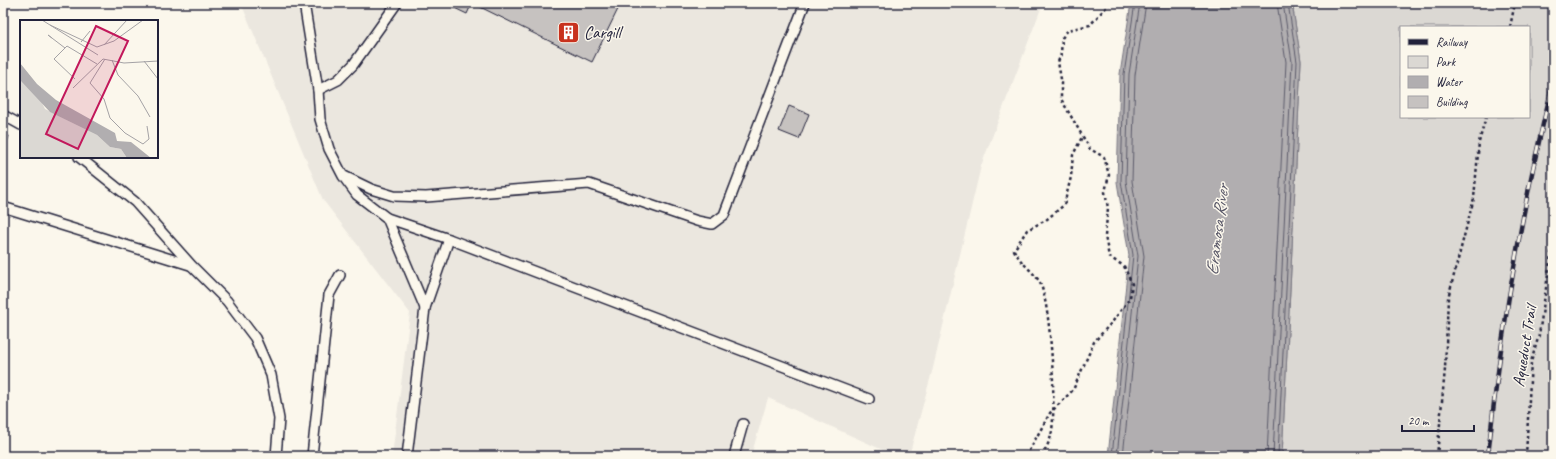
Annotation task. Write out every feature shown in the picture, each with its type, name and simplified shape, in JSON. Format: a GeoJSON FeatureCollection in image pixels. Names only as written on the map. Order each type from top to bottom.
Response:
{"type":"FeatureCollection","features":[{"type":"Feature","properties":{"kind":"lane"},"geometry":{"type":"LineString","coordinates":[[304,3],[318,90],[320,119],[329,149],[343,176],[357,195],[387,218],[449,239],[869,399]]}},
{"type":"Feature","properties":{"kind":"lane"},"geometry":{"type":"LineString","coordinates":[[318,90],[338,80],[353,65],[397,3]]}},
{"type":"Feature","properties":{"kind":"lane"},"geometry":{"type":"LineString","coordinates":[[343,176],[370,189],[394,196],[426,197],[589,184],[697,222],[712,224],[724,215],[729,204],[805,3]]}},
{"type":"Feature","properties":{"kind":"lane"},"geometry":{"type":"LineString","coordinates":[[3,115],[20,124]]}},
{"type":"Feature","properties":{"kind":"lane"},"geometry":{"type":"LineString","coordinates":[[80,158],[135,202],[192,266],[227,301],[255,338],[272,375],[279,419],[276,456]]}},
{"type":"Feature","properties":{"kind":"lane"},"geometry":{"type":"LineString","coordinates":[[3,207],[192,266]]}},
{"type":"Feature","properties":{"kind":"lane"},"geometry":{"type":"LineString","coordinates":[[387,218],[425,308]]}},
{"type":"Feature","properties":{"kind":"lane"},"geometry":{"type":"LineString","coordinates":[[408,456],[425,308],[449,239]]}},
{"type":"Feature","properties":{"kind":"lane"},"geometry":{"type":"LineString","coordinates":[[312,456],[329,295],[340,275]]}},
{"type":"Feature","properties":{"kind":"lane"},"geometry":{"type":"LineString","coordinates":[[734,456],[743,424]]}},
{"type":"Feature","properties":{"kind":"path"},"geometry":{"type":"LineString","coordinates":[[1026,456],[1050,413],[1073,390],[1094,342],[1113,321],[1130,298],[1132,284],[1124,266],[1110,257],[1105,236],[1108,208],[1105,192],[1109,175],[1104,157],[1090,149],[1061,99],[1061,79],[1058,62],[1061,54],[1062,38],[1068,30],[1090,25],[1110,3]]}},
{"type":"Feature","properties":{"kind":"path"},"geometry":{"type":"LineString","coordinates":[[1510,26],[1515,3]]}},
{"type":"Feature","properties":{"kind":"path"},"geometry":{"type":"LineString","coordinates":[[1437,456],[1445,369],[1448,298],[1474,198],[1479,142],[1486,118]]}},
{"type":"Feature","properties":{"kind":"path"},"geometry":{"type":"LineString","coordinates":[[1042,456],[1051,437],[1054,409],[1054,376],[1045,301],[1039,281],[1020,261],[1014,250],[1027,230],[1046,220],[1064,205],[1071,177],[1073,155],[1082,137]]}},
{"type":"Feature","properties":{"kind":"path","name":"Aqueduct Trail"},"geometry":{"type":"LineString","coordinates":[[1526,456],[1531,362],[1539,335],[1553,241]]}},
{"type":"Feature","properties":{"kind":"shaded area"},"geometry":{"type":"Polygon","coordinates":[[[241,3],[1043,3],[981,166],[933,368],[909,456],[896,456],[768,398],[751,456],[392,456],[410,313],[323,200],[241,3]]]}},
{"type":"Feature","properties":{"kind":"green space"},"geometry":{"type":"Polygon","coordinates":[[[1292,3],[1553,3],[1553,456],[1282,456],[1301,61],[1292,3]]]}},
{"type":"Feature","properties":{"kind":"water","name":"Eramosa River"},"geometry":{"type":"Polygon","coordinates":[[[1131,3],[1292,3],[1301,61],[1282,456],[1108,456],[1129,255],[1117,182],[1120,74],[1131,3]]]}},
{"type":"Feature","properties":{"kind":"building"},"geometry":{"type":"Polygon","coordinates":[[[444,3],[472,3],[467,14],[444,3]]]}},
{"type":"Feature","properties":{"kind":"building","name":"Cargill"},"geometry":{"type":"Polygon","coordinates":[[[472,3],[621,3],[592,62],[472,3]]]}},
{"type":"Feature","properties":{"kind":"building"},"geometry":{"type":"Polygon","coordinates":[[[789,106],[809,114],[799,139],[779,131],[789,106]]]}},
{"type":"Feature","properties":{"kind":"building"},"geometry":{"type":"Polygon","coordinates":[[[3,134],[9,136],[3,155],[3,134]]]}},
{"type":"Feature","properties":{"kind":"railway"},"geometry":{"type":"LineString","coordinates":[[1488,456],[1499,362],[1522,221],[1553,83]]}},
{"type":"Feature","properties":{"kind":"place","name":"Cargill"},"geometry":{"type":"Point","coordinates":[569,32]}}]}
